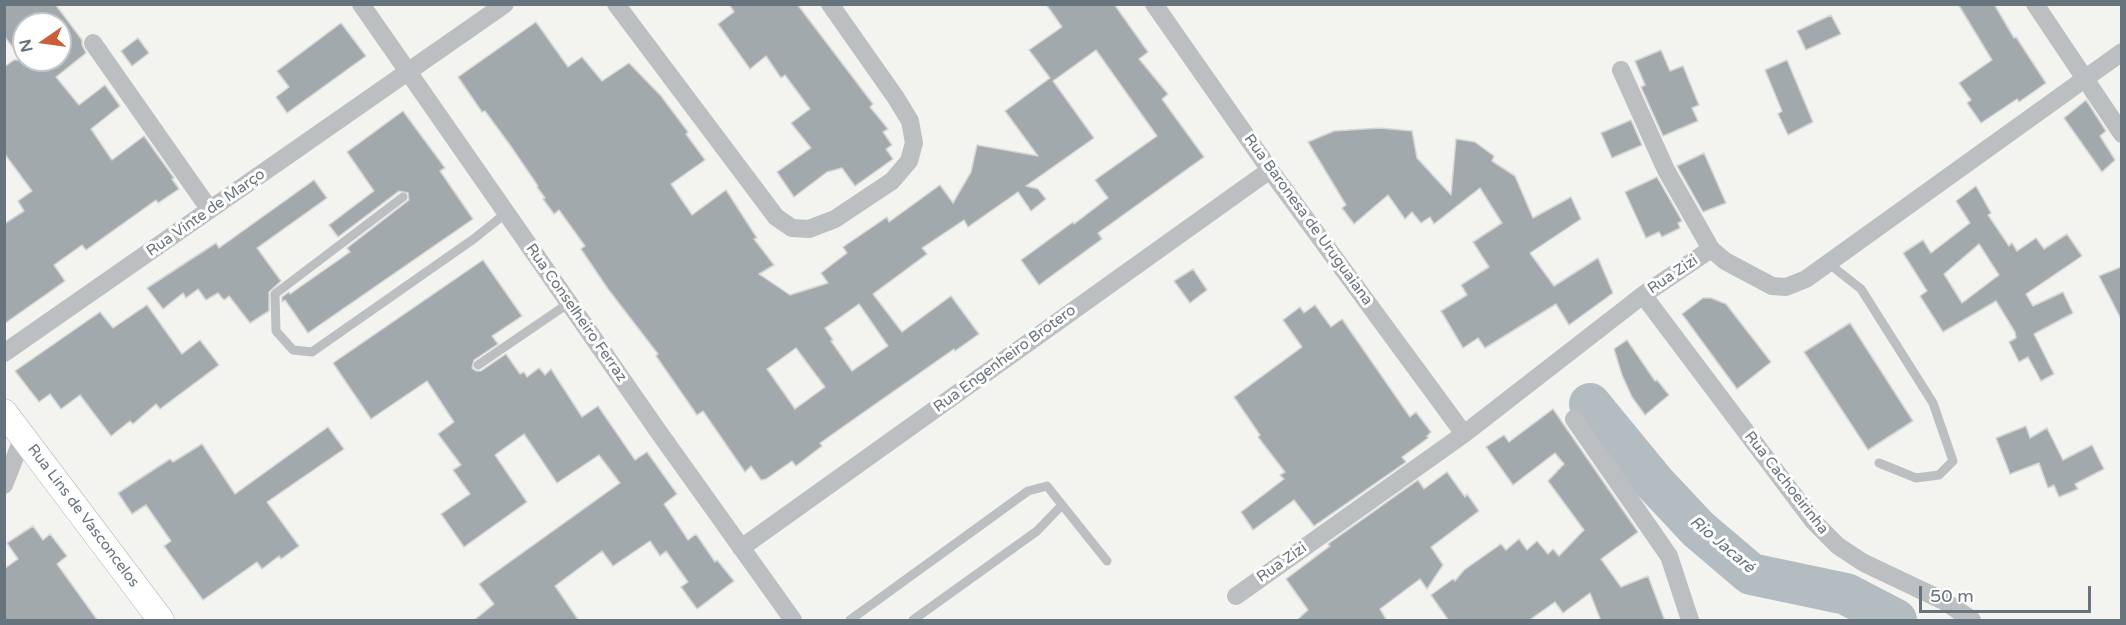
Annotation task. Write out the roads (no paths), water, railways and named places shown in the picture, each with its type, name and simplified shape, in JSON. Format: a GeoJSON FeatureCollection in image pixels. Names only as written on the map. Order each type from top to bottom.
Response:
{"type":"FeatureCollection","features":[{"type":"Feature","properties":{"kind":"street","name":"Rua Conselheiro Ferraz"},"geometry":{"type":"LineString","coordinates":[[361,4],[793,621]]}},
{"type":"Feature","properties":{"kind":"street","name":"Rua Vinte de Março"},"geometry":{"type":"LineString","coordinates":[[4,353],[506,4]]}},
{"type":"Feature","properties":{"kind":"street"},"geometry":{"type":"LineString","coordinates":[[616,4],[776,217],[792,228],[809,229],[835,219],[892,181],[909,161],[914,143],[910,121],[830,4]]}},
{"type":"Feature","properties":{"kind":"street","name":"Rua Baronesa de Uruguaiana"},"geometry":{"type":"LineString","coordinates":[[1154,4],[1270,170],[1464,435]]}},
{"type":"Feature","properties":{"kind":"street"},"geometry":{"type":"LineString","coordinates":[[2035,4],[2121,134]]}},
{"type":"Feature","properties":{"kind":"street"},"geometry":{"type":"LineString","coordinates":[[93,43],[210,210]]}},
{"type":"Feature","properties":{"kind":"street","name":"Rua Zizi"},"geometry":{"type":"LineString","coordinates":[[1236,596],[1464,435],[1643,295],[1711,249],[1725,261],[1772,286],[1786,287],[1806,279],[2121,52]]}},
{"type":"Feature","properties":{"kind":"street"},"geometry":{"type":"LineString","coordinates":[[1621,70],[1666,170],[1711,249]]}},
{"type":"Feature","properties":{"kind":"street","name":"Rua Engenheiro Brotero"},"geometry":{"type":"LineString","coordinates":[[741,548],[1270,170]]}},
{"type":"Feature","properties":{"kind":"street","name":"Rua Cachoeirinha"},"geometry":{"type":"LineString","coordinates":[[1643,295],[1814,522],[1838,546],[1864,563],[1944,601],[1972,621]]}},
{"type":"Feature","properties":{"kind":"street","name":"Rua Lins de Vasconcelos"},"geometry":{"type":"LineString","coordinates":[[4,412],[160,621]]}},
{"type":"Feature","properties":{"kind":"street"},"geometry":{"type":"LineString","coordinates":[[1574,419],[1669,556],[1690,621]]}},
{"type":"Feature","properties":{"kind":"street"},"geometry":{"type":"LineString","coordinates":[[4,485],[23,437]]}},
{"type":"Feature","properties":{"kind":"lane"},"geometry":{"type":"LineString","coordinates":[[403,197],[275,294],[276,331],[293,350],[312,352],[475,238],[506,213]]}},
{"type":"Feature","properties":{"kind":"lane"},"geometry":{"type":"LineString","coordinates":[[1828,263],[1861,289],[1933,403],[1953,461],[1939,475],[1916,478],[1879,463]]}},
{"type":"Feature","properties":{"kind":"lane"},"geometry":{"type":"LineString","coordinates":[[478,365],[569,303]]}},
{"type":"Feature","properties":{"kind":"lane"},"geometry":{"type":"LineString","coordinates":[[850,621],[1028,491],[1047,486],[1107,561]]}},
{"type":"Feature","properties":{"kind":"lane"},"geometry":{"type":"LineString","coordinates":[[913,621],[1037,531],[1062,505]]}},
{"type":"Feature","properties":{"kind":"waterway","name":"Rio Jacaré"},"geometry":{"type":"LineString","coordinates":[[1590,404],[1654,482],[1698,529],[1751,574],[1846,594],[1896,620]]}}]}
